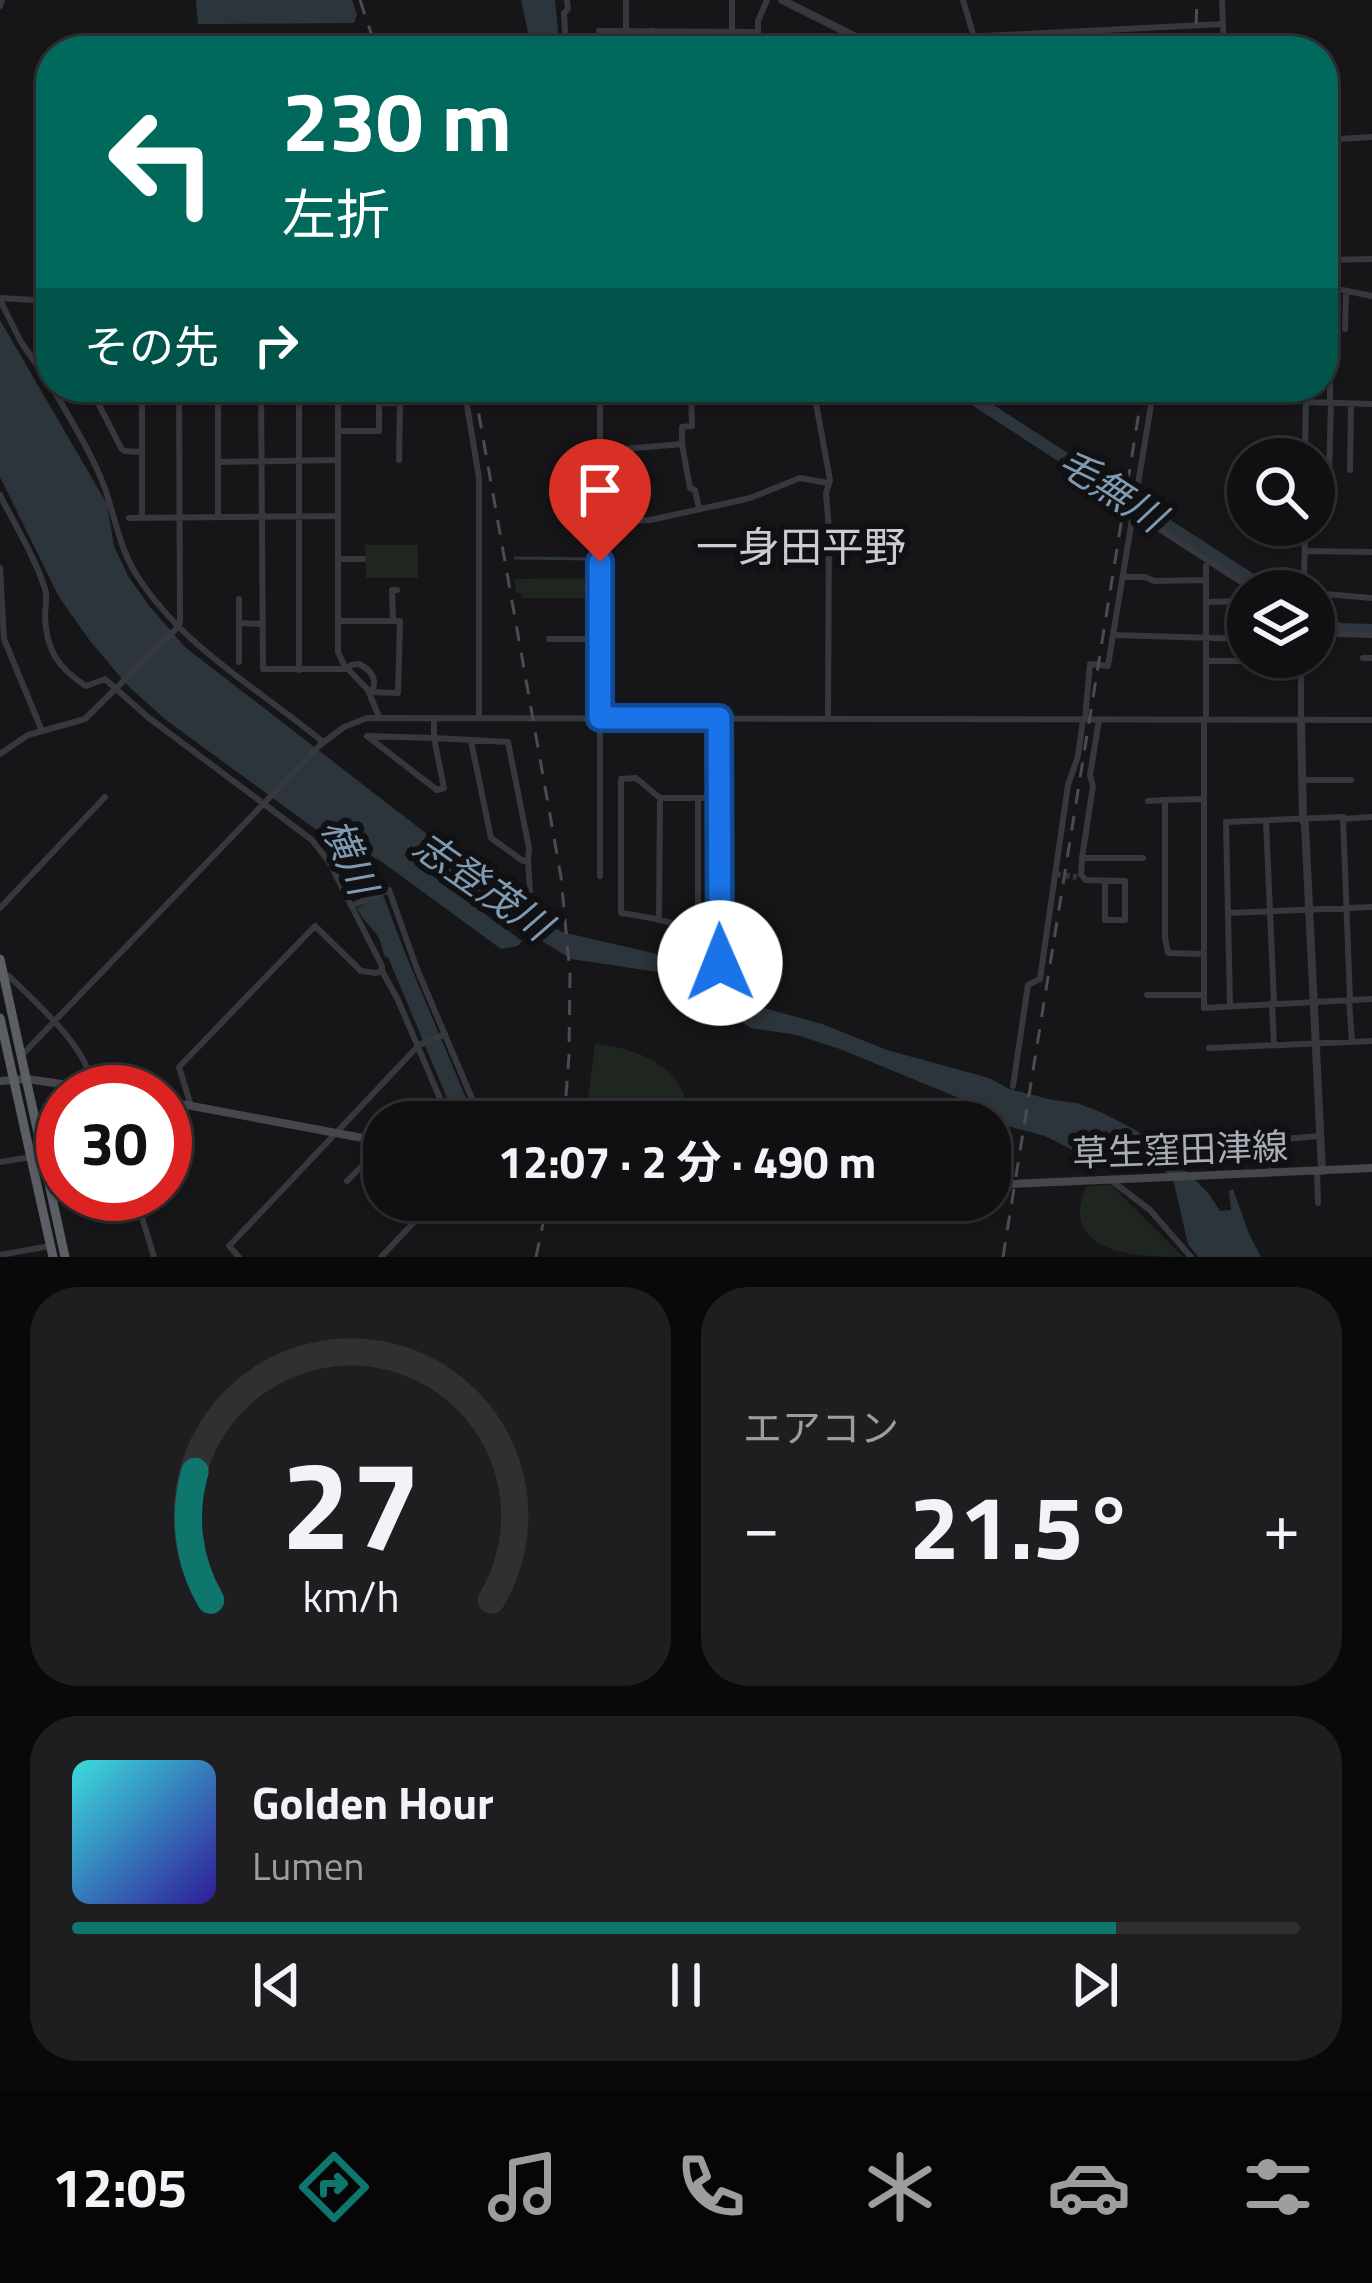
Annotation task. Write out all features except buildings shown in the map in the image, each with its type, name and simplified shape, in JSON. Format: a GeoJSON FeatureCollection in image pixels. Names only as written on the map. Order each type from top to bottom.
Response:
{"type":"FeatureCollection","features":[{"type":"Feature","properties":{"kind":"highway"},"geometry":{"type":"LineString","coordinates":[[0,958],[65,1257]]}},
{"type":"Feature","properties":{"kind":"highway"},"geometry":{"type":"LineString","coordinates":[[0,1019],[52,1251]]}},
{"type":"Feature","properties":{"kind":"main road"},"geometry":{"type":"LineString","coordinates":[[0,1081],[36,1080]]}},
{"type":"Feature","properties":{"kind":"main road"},"geometry":{"type":"LineString","coordinates":[[192,1106],[363,1140]]}},
{"type":"Feature","properties":{"kind":"main road","name":"草生窪田津線"},"geometry":{"type":"LineString","coordinates":[[1011,1184],[1372,1168]]}},
{"type":"Feature","properties":{"kind":"street"},"geometry":{"type":"LineString","coordinates":[[565,36],[567,0]]}},
{"type":"Feature","properties":{"kind":"street"},"geometry":{"type":"LineString","coordinates":[[626,0],[626,31]]}},
{"type":"Feature","properties":{"kind":"street"},"geometry":{"type":"LineString","coordinates":[[732,0],[732,32]]}},
{"type":"Feature","properties":{"kind":"street"},"geometry":{"type":"LineString","coordinates":[[758,36],[758,21],[767,0]]}},
{"type":"Feature","properties":{"kind":"street"},"geometry":{"type":"LineString","coordinates":[[782,0],[855,36]]}},
{"type":"Feature","properties":{"kind":"street"},"geometry":{"type":"LineString","coordinates":[[963,0],[974,36]]}},
{"type":"Feature","properties":{"kind":"street"},"geometry":{"type":"LineString","coordinates":[[1222,0],[1223,36]]}},
{"type":"Feature","properties":{"kind":"street"},"geometry":{"type":"LineString","coordinates":[[993,36],[1223,24]]}},
{"type":"Feature","properties":{"kind":"street"},"geometry":{"type":"LineString","coordinates":[[599,31],[758,32]]}},
{"type":"Feature","properties":{"kind":"street"},"geometry":{"type":"LineString","coordinates":[[652,31],[652,36]]}},
{"type":"Feature","properties":{"kind":"street"},"geometry":{"type":"LineString","coordinates":[[1338,139],[1372,137]]}},
{"type":"Feature","properties":{"kind":"street"},"geometry":{"type":"LineString","coordinates":[[1338,260],[1372,259]]}},
{"type":"Feature","properties":{"kind":"street"},"geometry":{"type":"LineString","coordinates":[[1338,290],[1372,296]]}},
{"type":"Feature","properties":{"kind":"street"},"geometry":{"type":"LineString","coordinates":[[1345,329],[1346,292]]}},
{"type":"Feature","properties":{"kind":"street"},"geometry":{"type":"LineString","coordinates":[[36,300],[0,299],[36,363]]}},
{"type":"Feature","properties":{"kind":"street"},"geometry":{"type":"LineString","coordinates":[[60,402],[101,479],[127,559],[150,594],[177,628],[322,744]]}},
{"type":"Feature","properties":{"kind":"street"},"geometry":{"type":"LineString","coordinates":[[98,402],[121,448],[142,452]]}},
{"type":"Feature","properties":{"kind":"street"},"geometry":{"type":"LineString","coordinates":[[142,402],[142,517]]}},
{"type":"Feature","properties":{"kind":"street"},"geometry":{"type":"LineString","coordinates":[[1,752],[28,735],[85,719],[177,628],[179,402]]}},
{"type":"Feature","properties":{"kind":"street"},"geometry":{"type":"LineString","coordinates":[[218,402],[218,517]]}},
{"type":"Feature","properties":{"kind":"street"},"geometry":{"type":"LineString","coordinates":[[261,402],[262,669],[348,669],[355,664],[369,670],[375,685],[369,692]]}},
{"type":"Feature","properties":{"kind":"street"},"geometry":{"type":"LineString","coordinates":[[299,402],[299,670]]}},
{"type":"Feature","properties":{"kind":"street"},"geometry":{"type":"LineString","coordinates":[[338,402],[338,652],[369,692],[379,717]]}},
{"type":"Feature","properties":{"kind":"street"},"geometry":{"type":"LineString","coordinates":[[466,402],[479,478],[479,718]]}},
{"type":"Feature","properties":{"kind":"street"},"geometry":{"type":"LineString","coordinates":[[599,877],[600,402]]}},
{"type":"Feature","properties":{"kind":"street"},"geometry":{"type":"LineString","coordinates":[[691,402],[692,426],[682,427],[682,444],[699,508]]}},
{"type":"Feature","properties":{"kind":"street"},"geometry":{"type":"LineString","coordinates":[[815,402],[830,480],[826,493],[830,530],[828,719]]}},
{"type":"Feature","properties":{"kind":"street"},"geometry":{"type":"LineString","coordinates":[[1013,1086],[1028,985],[1040,979],[1090,664],[1108,666],[1151,402]]}},
{"type":"Feature","properties":{"kind":"street"},"geometry":{"type":"LineString","coordinates":[[338,431],[379,431],[379,403],[400,403],[399,460]]}},
{"type":"Feature","properties":{"kind":"street"},"geometry":{"type":"LineString","coordinates":[[1305,438],[1306,403],[1372,404]]}},
{"type":"Feature","properties":{"kind":"street"},"geometry":{"type":"LineString","coordinates":[[1330,404],[1330,438]]}},
{"type":"Feature","properties":{"kind":"street"},"geometry":{"type":"LineString","coordinates":[[1351,404],[1351,470]]}},
{"type":"Feature","properties":{"kind":"street"},"geometry":{"type":"LineString","coordinates":[[600,451],[682,444]]}},
{"type":"Feature","properties":{"kind":"street"},"geometry":{"type":"LineString","coordinates":[[218,462],[338,460]]}},
{"type":"Feature","properties":{"kind":"street"},"geometry":{"type":"LineString","coordinates":[[600,524],[650,520],[751,498],[800,478],[828,483]]}},
{"type":"Feature","properties":{"kind":"street"},"geometry":{"type":"LineString","coordinates":[[0,495],[47,593],[47,634],[56,661],[86,686],[105,679],[322,850],[376,950],[441,1101]]}},
{"type":"Feature","properties":{"kind":"street"},"geometry":{"type":"LineString","coordinates":[[1133,512],[1227,573]]}},
{"type":"Feature","properties":{"kind":"street"},"geometry":{"type":"LineString","coordinates":[[129,518],[338,516]]}},
{"type":"Feature","properties":{"kind":"street"},"geometry":{"type":"LineString","coordinates":[[1305,546],[1305,570]]}},
{"type":"Feature","properties":{"kind":"street"},"geometry":{"type":"LineString","coordinates":[[1305,551],[1372,552]]}},
{"type":"Feature","properties":{"kind":"street"},"geometry":{"type":"LineString","coordinates":[[338,560],[363,559]]}},
{"type":"Feature","properties":{"kind":"street"},"geometry":{"type":"LineString","coordinates":[[1206,566],[1204,1008],[1372,999]]}},
{"type":"Feature","properties":{"kind":"street"},"geometry":{"type":"LineString","coordinates":[[0,568],[4,639],[42,731]]}},
{"type":"Feature","properties":{"kind":"street"},"geometry":{"type":"LineString","coordinates":[[1123,577],[1206,580]]}},
{"type":"Feature","properties":{"kind":"street"},"geometry":{"type":"LineString","coordinates":[[391,594],[393,621]]}},
{"type":"Feature","properties":{"kind":"street"},"geometry":{"type":"LineString","coordinates":[[1335,595],[1372,598]]}},
{"type":"Feature","properties":{"kind":"street"},"geometry":{"type":"LineString","coordinates":[[239,599],[239,662]]}},
{"type":"Feature","properties":{"kind":"street"},"geometry":{"type":"LineString","coordinates":[[1206,602],[1227,602]]}},
{"type":"Feature","properties":{"kind":"street"},"geometry":{"type":"LineString","coordinates":[[338,621],[400,621],[398,693],[369,692]]}},
{"type":"Feature","properties":{"kind":"street"},"geometry":{"type":"LineString","coordinates":[[239,623],[262,624]]}},
{"type":"Feature","properties":{"kind":"street"},"geometry":{"type":"LineString","coordinates":[[1335,633],[1372,635]]}},
{"type":"Feature","properties":{"kind":"street"},"geometry":{"type":"LineString","coordinates":[[1113,635],[1227,638]]}},
{"type":"Feature","properties":{"kind":"street"},"geometry":{"type":"LineString","coordinates":[[549,639],[600,639]]}},
{"type":"Feature","properties":{"kind":"street"},"geometry":{"type":"LineString","coordinates":[[1206,661],[1227,661]]}},
{"type":"Feature","properties":{"kind":"street"},"geometry":{"type":"LineString","coordinates":[[1300,678],[1320,1136],[1318,1203]]}},
{"type":"Feature","properties":{"kind":"street"},"geometry":{"type":"LineString","coordinates":[[22,1055],[264,802],[322,744],[352,723],[379,717],[1372,720]]}},
{"type":"Feature","properties":{"kind":"street"},"geometry":{"type":"LineString","coordinates":[[352,723],[437,790],[444,788],[434,718]]}},
{"type":"Feature","properties":{"kind":"street"},"geometry":{"type":"LineString","coordinates":[[719,718],[720,963]]}},
{"type":"Feature","properties":{"kind":"street"},"geometry":{"type":"LineString","coordinates":[[1099,720],[1079,876],[1125,881],[1125,920],[1106,920],[1105,880]]}},
{"type":"Feature","properties":{"kind":"street"},"geometry":{"type":"LineString","coordinates":[[367,736],[508,742],[530,848],[530,891]]}},
{"type":"Feature","properties":{"kind":"street"},"geometry":{"type":"LineString","coordinates":[[471,741],[491,838],[528,860]]}},
{"type":"Feature","properties":{"kind":"street"},"geometry":{"type":"LineString","coordinates":[[1073,772],[1090,775]]}},
{"type":"Feature","properties":{"kind":"street"},"geometry":{"type":"LineString","coordinates":[[718,798],[660,798],[636,778],[621,778],[621,913],[659,919],[719,942]]}},
{"type":"Feature","properties":{"kind":"street"},"geometry":{"type":"LineString","coordinates":[[1302,780],[1351,781]]}},
{"type":"Feature","properties":{"kind":"street"},"geometry":{"type":"LineString","coordinates":[[0,908],[105,796]]}},
{"type":"Feature","properties":{"kind":"street"},"geometry":{"type":"LineString","coordinates":[[659,919],[660,798]]}},
{"type":"Feature","properties":{"kind":"street"},"geometry":{"type":"LineString","coordinates":[[698,798],[698,931]]}},
{"type":"Feature","properties":{"kind":"street"},"geometry":{"type":"LineString","coordinates":[[1148,801],[1203,799]]}},
{"type":"Feature","properties":{"kind":"street"},"geometry":{"type":"LineString","coordinates":[[1165,800],[1168,953],[1203,954]]}},
{"type":"Feature","properties":{"kind":"street"},"geometry":{"type":"LineString","coordinates":[[1231,1005],[1226,822],[1372,817]]}},
{"type":"Feature","properties":{"kind":"street"},"geometry":{"type":"LineString","coordinates":[[1343,819],[1352,1042]]}},
{"type":"Feature","properties":{"kind":"street"},"geometry":{"type":"LineString","coordinates":[[1266,821],[1274,1045]]}},
{"type":"Feature","properties":{"kind":"street"},"geometry":{"type":"LineString","coordinates":[[1082,858],[1143,858]]}},
{"type":"Feature","properties":{"kind":"street"},"geometry":{"type":"LineString","coordinates":[[351,907],[388,890],[473,1101]]}},
{"type":"Feature","properties":{"kind":"street"},"geometry":{"type":"LineString","coordinates":[[1228,913],[1372,907]]}},
{"type":"Feature","properties":{"kind":"street"},"geometry":{"type":"LineString","coordinates":[[181,1065],[314,926],[361,971],[382,971]]}},
{"type":"Feature","properties":{"kind":"street"},"geometry":{"type":"LineString","coordinates":[[9,976],[54,1022],[86,1065]]}},
{"type":"Feature","properties":{"kind":"street"},"geometry":{"type":"LineString","coordinates":[[1147,995],[1204,995]]}},
{"type":"Feature","properties":{"kind":"street"},"geometry":{"type":"LineString","coordinates":[[239,1257],[229,1246],[418,1046],[445,1034]]}},
{"type":"Feature","properties":{"kind":"street"},"geometry":{"type":"LineString","coordinates":[[1209,1048],[1372,1041]]}},
{"type":"Feature","properties":{"kind":"street"},"geometry":{"type":"LineString","coordinates":[[1272,1172],[1270,1140],[1320,1136]]}},
{"type":"Feature","properties":{"kind":"street"},"geometry":{"type":"LineString","coordinates":[[0,1162],[31,1157]]}},
{"type":"Feature","properties":{"kind":"street"},"geometry":{"type":"LineString","coordinates":[[347,1181],[363,1165]]}},
{"type":"Feature","properties":{"kind":"street"},"geometry":{"type":"LineString","coordinates":[[1109,1179],[1150,1210],[1191,1257]]}},
{"type":"Feature","properties":{"kind":"street"},"geometry":{"type":"LineString","coordinates":[[143,1221],[154,1257]]}},
{"type":"Feature","properties":{"kind":"street"},"geometry":{"type":"LineString","coordinates":[[381,1257],[415,1221]]}},
{"type":"Feature","properties":{"kind":"street"},"geometry":{"type":"LineString","coordinates":[[0,1255],[52,1251]]}},
{"type":"Feature","properties":{"kind":"shaded area"},"geometry":{"type":"Polygon","coordinates":[[[365,545],[418,545],[418,578],[366,578],[365,545]]]}},
{"type":"Feature","properties":{"kind":"shaded area"},"geometry":{"type":"Polygon","coordinates":[[[598,578],[598,598],[522,598],[514,579],[598,578]]]}},
{"type":"Feature","properties":{"kind":"shaded area"},"geometry":{"type":"Polygon","coordinates":[[[595,1044],[629,1051],[660,1065],[672,1075],[685,1101],[588,1101],[595,1044]]]}},
{"type":"Feature","properties":{"kind":"shaded area"},"geometry":{"type":"Polygon","coordinates":[[[1111,1185],[1183,1257],[1121,1252],[1093,1240],[1080,1216],[1086,1186],[1111,1185]]]}},
{"type":"Feature","properties":{"kind":"water"},"geometry":{"type":"Polygon","coordinates":[[[196,0],[352,0],[357,15],[354,23],[198,24],[196,0]]]}},
{"type":"Feature","properties":{"kind":"water"},"geometry":{"type":"Polygon","coordinates":[[[521,0],[555,0],[559,36],[529,36],[521,0]]]}},
{"type":"Feature","properties":{"kind":"water"},"geometry":{"type":"Polygon","coordinates":[[[357,34],[357,36],[180,36],[357,34]]]}},
{"type":"Feature","properties":{"kind":"water"},"geometry":{"type":"Polygon","coordinates":[[[0,320],[36,382],[36,402],[48,402],[107,504],[114,546],[128,576],[185,647],[520,906],[562,932],[684,963],[764,1008],[989,1078],[1009,1089],[1103,1113],[1171,1155],[1220,1211],[1231,1210],[1229,1191],[1233,1189],[1261,1257],[1198,1257],[1188,1244],[1173,1179],[1156,1162],[1109,1168],[1045,1136],[1011,1127],[1011,1101],[961,1101],[840,1049],[797,1035],[751,1028],[677,979],[658,972],[571,959],[411,846],[404,855],[522,941],[501,949],[378,859],[370,860],[467,1101],[448,1101],[388,957],[359,912],[357,908],[363,905],[357,892],[351,894],[342,862],[326,837],[166,720],[128,686],[59,597],[0,477],[0,320]]]}},
{"type":"Feature","properties":{"kind":"waterway","name":"毛無川"},"geometry":{"type":"LineString","coordinates":[[978,402],[1237,570]]}},
{"type":"Feature","properties":{"kind":"waterway"},"geometry":{"type":"LineString","coordinates":[[515,558],[597,559]]}},
{"type":"Feature","properties":{"kind":"waterway","name":"毛無川"},"geometry":{"type":"LineString","coordinates":[[1335,627],[1372,630]]}},
{"type":"Feature","properties":{"kind":"tunnel"},"geometry":{"type":"LineString","coordinates":[[1055,874],[1077,877]]}},
{"type":"Feature","properties":{"kind":"railway"},"geometry":{"type":"LineString","coordinates":[[360,0],[372,36]]}},
{"type":"Feature","properties":{"kind":"railway"},"geometry":{"type":"LineString","coordinates":[[1196,36],[1197,0]]}},
{"type":"Feature","properties":{"kind":"railway"},"geometry":{"type":"LineString","coordinates":[[477,402],[561,877],[570,974],[566,1101]]}},
{"type":"Feature","properties":{"kind":"railway"},"geometry":{"type":"LineString","coordinates":[[1003,1257],[1141,402]]}},
{"type":"Feature","properties":{"kind":"railway"},"geometry":{"type":"LineString","coordinates":[[536,1257],[544,1221]]}},
{"type":"Feature","properties":{"kind":"district","name":"一身田平野"},"geometry":{"type":"Point","coordinates":[801,546]}},
{"type":"Feature","properties":{"kind":"route"},"geometry":{"type":"LineString","coordinates":[[600,562],[600,718],[719,718],[720,963]]}},
{"type":"Feature","properties":{"kind":"water label","name":"横川"},"geometry":{"type":"Point","coordinates":[350,856]}},
{"type":"Feature","properties":{"kind":"water label","name":"志登茂川"},"geometry":{"type":"Point","coordinates":[483,885]}}]}
